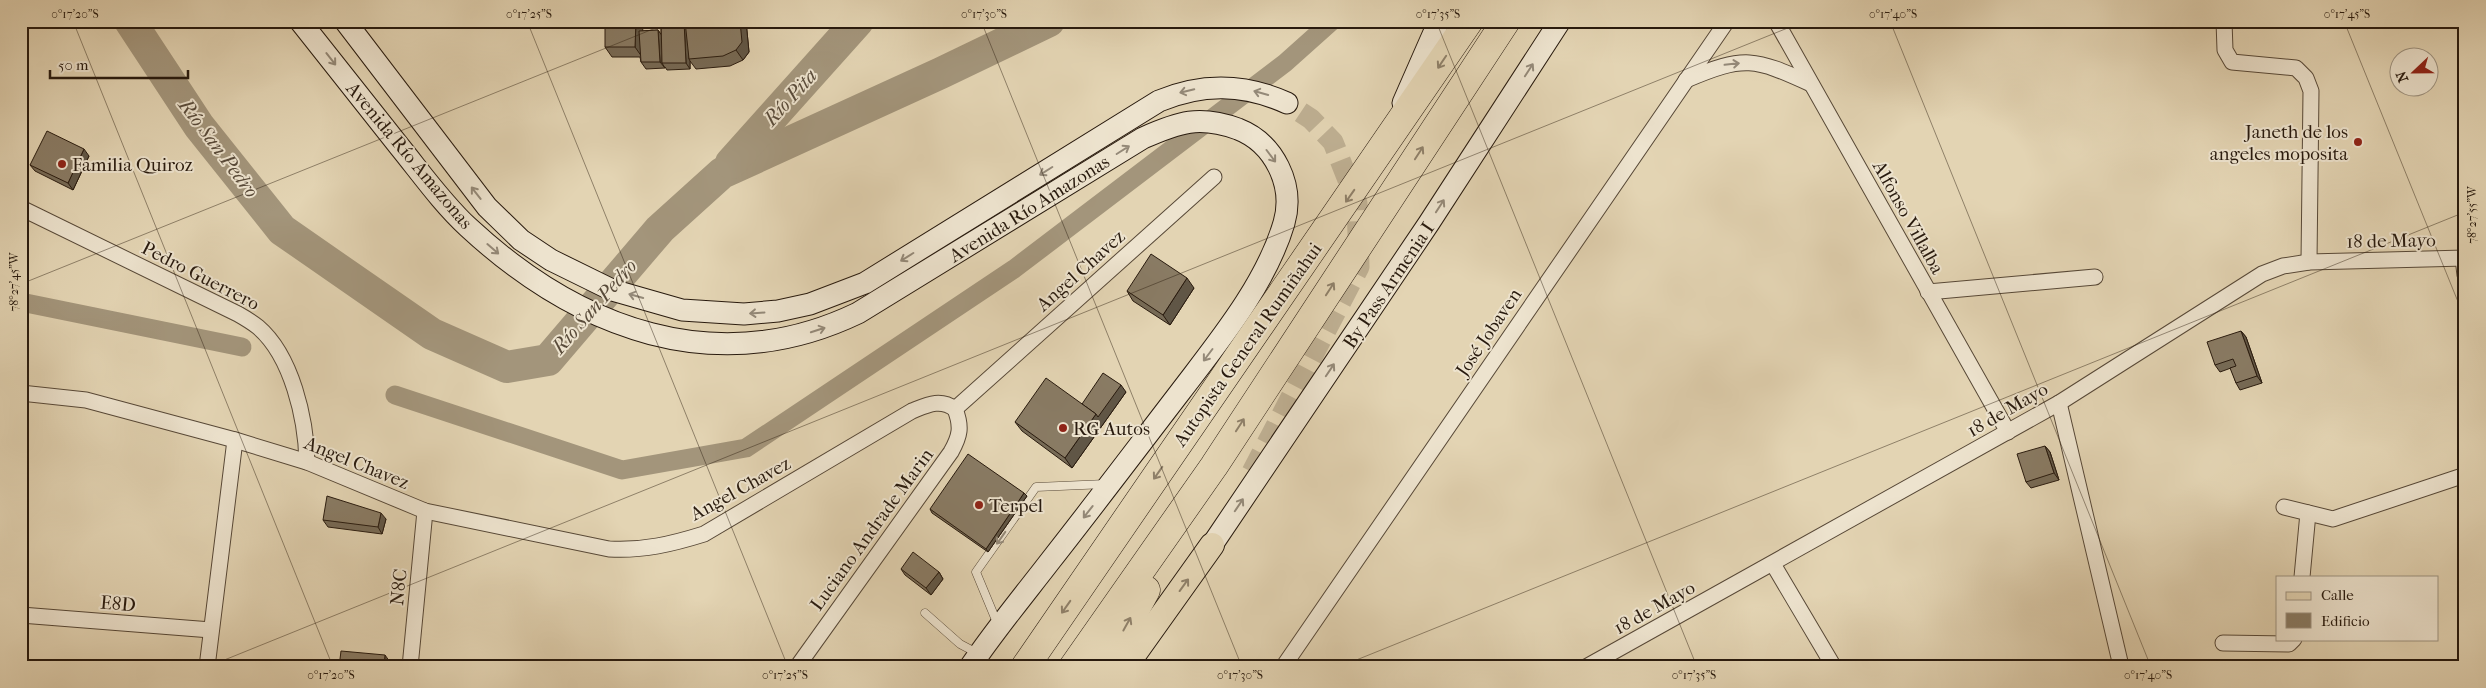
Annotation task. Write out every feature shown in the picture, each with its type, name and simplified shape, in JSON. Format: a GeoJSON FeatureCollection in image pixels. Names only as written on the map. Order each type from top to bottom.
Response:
{"type":"FeatureCollection","features":[{"type":"Feature","properties":{"kind":"highway","name":"Autopista General Rumiñahui"},"geometry":{"type":"LineString","coordinates":[[1025,667],[1469,21]]}},
{"type":"Feature","properties":{"kind":"highway","name":"Autopista General Rumiñahui"},"geometry":{"type":"LineString","coordinates":[[1073,667],[1214,466],[1506,21]]}},
{"type":"Feature","properties":{"kind":"highway"},"geometry":{"type":"LineString","coordinates":[[1104,667],[1214,466]]}},
{"type":"Feature","properties":{"kind":"main road","name":"Avenida Río Amazonas"},"geometry":{"type":"LineString","coordinates":[[300,21],[430,185],[466,226],[502,257],[542,286],[602,318],[666,337],[706,344],[747,344],[803,335],[832,326],[858,313],[1143,138],[1176,124],[1202,120],[1233,128],[1254,138],[1270,153],[1277,164],[1286,187],[1287,204],[1284,222],[1275,247],[1238,316],[975,660]]}},
{"type":"Feature","properties":{"kind":"main road","name":"Avenida Río Amazonas"},"geometry":{"type":"LineString","coordinates":[[345,21],[487,207],[521,240],[551,260],[612,290],[682,310],[744,314],[778,311],[810,304],[865,283],[1159,102],[1197,89],[1235,87],[1260,92],[1286,103]]}},
{"type":"Feature","properties":{"kind":"main road"},"geometry":{"type":"LineString","coordinates":[[1389,139],[1422,55],[1439,21]]}},
{"type":"Feature","properties":{"kind":"main road","name":"By Pass Armenia I"},"geometry":{"type":"LineString","coordinates":[[1218,535],[1429,223],[1560,21]]}},
{"type":"Feature","properties":{"kind":"main road"},"geometry":{"type":"LineString","coordinates":[[1125,667],[1218,535]]}},
{"type":"Feature","properties":{"kind":"street","name":"José Jobaven"},"geometry":{"type":"LineString","coordinates":[[1283,667],[1727,21]]}},
{"type":"Feature","properties":{"kind":"street","name":"Alfonso Villalba"},"geometry":{"type":"LineString","coordinates":[[1776,21],[2008,432]]}},
{"type":"Feature","properties":{"kind":"street"},"geometry":{"type":"LineString","coordinates":[[2224,21],[2225,50],[2232,62],[2296,68],[2306,78],[2311,90],[2309,262]]}},
{"type":"Feature","properties":{"kind":"street"},"geometry":{"type":"LineString","coordinates":[[1686,80],[1724,64],[1754,62],[1778,69],[1811,84]]}},
{"type":"Feature","properties":{"kind":"street","name":"Angel Chavez"},"geometry":{"type":"LineString","coordinates":[[21,394],[86,400],[236,440],[307,462],[425,511],[609,549],[635,550],[672,544],[704,534],[912,411],[935,402],[949,405],[955,409],[1214,178]]}},
{"type":"Feature","properties":{"kind":"street","name":"Pedro Guerrero"},"geometry":{"type":"LineString","coordinates":[[21,208],[238,314],[258,327],[271,342],[287,370],[302,410],[307,462]]}},
{"type":"Feature","properties":{"kind":"street"},"geometry":{"type":"LineString","coordinates":[[2464,258],[2465,275]]}},
{"type":"Feature","properties":{"kind":"street","name":"18 de Mayo"},"geometry":{"type":"LineString","coordinates":[[1586,667],[2059,403],[2262,274],[2283,266],[2309,262],[2464,258]]}},
{"type":"Feature","properties":{"kind":"street"},"geometry":{"type":"LineString","coordinates":[[1928,292],[2095,277]]}},
{"type":"Feature","properties":{"kind":"street"},"geometry":{"type":"LineString","coordinates":[[2059,403],[2121,666]]}},
{"type":"Feature","properties":{"kind":"street","name":"Luciano Andrade Marin"},"geometry":{"type":"LineString","coordinates":[[797,667],[951,452],[960,432],[961,423],[955,409]]}},
{"type":"Feature","properties":{"kind":"street"},"geometry":{"type":"LineString","coordinates":[[207,667],[236,440]]}},
{"type":"Feature","properties":{"kind":"street"},"geometry":{"type":"LineString","coordinates":[[2284,507],[2333,519],[2465,475]]}},
{"type":"Feature","properties":{"kind":"street","name":"N8C"},"geometry":{"type":"LineString","coordinates":[[410,667],[425,511]]}},
{"type":"Feature","properties":{"kind":"street"},"geometry":{"type":"LineString","coordinates":[[2302,576],[2308,513]]}},
{"type":"Feature","properties":{"kind":"street"},"geometry":{"type":"LineString","coordinates":[[1773,564],[1834,667]]}},
{"type":"Feature","properties":{"kind":"street","name":"E8D"},"geometry":{"type":"LineString","coordinates":[[21,614],[212,630]]}},
{"type":"Feature","properties":{"kind":"street"},"geometry":{"type":"LineString","coordinates":[[2223,643],[2289,644],[2293,640]]}},
{"type":"Feature","properties":{"kind":"lane"},"geometry":{"type":"LineString","coordinates":[[1000,627],[976,572],[1036,487],[1110,484]]}},
{"type":"Feature","properties":{"kind":"lane"},"geometry":{"type":"LineString","coordinates":[[925,613],[975,660]]}},
{"type":"Feature","properties":{"kind":"building"},"geometry":{"type":"Polygon","coordinates":[[[605,21],[636,21],[635,47],[605,47],[605,21]]]}},
{"type":"Feature","properties":{"kind":"building"},"geometry":{"type":"Polygon","coordinates":[[[661,21],[684,21],[686,63],[662,63],[661,21]]]}},
{"type":"Feature","properties":{"kind":"building"},"geometry":{"type":"Polygon","coordinates":[[[685,21],[740,21],[742,42],[736,50],[723,56],[689,59],[685,21]]]}},
{"type":"Feature","properties":{"kind":"building"},"geometry":{"type":"Polygon","coordinates":[[[658,30],[660,62],[641,62],[639,31],[658,30]]]}},
{"type":"Feature","properties":{"kind":"building","name":"Familia Quiroz"},"geometry":{"type":"Polygon","coordinates":[[[47,131],[84,149],[68,183],[30,165],[47,131]]]}},
{"type":"Feature","properties":{"kind":"building"},"geometry":{"type":"Polygon","coordinates":[[[1151,254],[1187,278],[1163,315],[1127,291],[1151,254]]]}},
{"type":"Feature","properties":{"kind":"building"},"geometry":{"type":"Polygon","coordinates":[[[2241,331],[2257,376],[2236,383],[2230,368],[2236,366],[2233,359],[2215,365],[2207,342],[2241,331]]]}},
{"type":"Feature","properties":{"kind":"building"},"geometry":{"type":"Polygon","coordinates":[[[1103,373],[1121,385],[1098,417],[1082,404],[1103,373]]]}},
{"type":"Feature","properties":{"kind":"building","name":"RG Autos"},"geometry":{"type":"Polygon","coordinates":[[[1046,378],[1096,414],[1065,458],[1015,422],[1046,378]]]}},
{"type":"Feature","properties":{"kind":"building"},"geometry":{"type":"Polygon","coordinates":[[[2045,446],[2054,473],[2026,482],[2017,454],[2045,446]]]}},
{"type":"Feature","properties":{"kind":"building","name":"Terpel"},"geometry":{"type":"Polygon","coordinates":[[[968,454],[1024,493],[986,549],[930,509],[968,454]]]}},
{"type":"Feature","properties":{"kind":"building"},"geometry":{"type":"Polygon","coordinates":[[[327,496],[381,513],[378,527],[323,520],[327,496]]]}},
{"type":"Feature","properties":{"kind":"building"},"geometry":{"type":"Polygon","coordinates":[[[913,552],[939,572],[926,588],[901,569],[913,552]]]}},
{"type":"Feature","properties":{"kind":"building"},"geometry":{"type":"Polygon","coordinates":[[[341,651],[385,655],[384,667],[339,667],[341,651]]]}},
{"type":"Feature","properties":{"kind":"waterway","name":"Río San Pedro"},"geometry":{"type":"LineString","coordinates":[[130,21],[199,126],[282,230],[432,334],[507,367],[548,360],[660,229],[722,173],[941,73],[1049,21]]}},
{"type":"Feature","properties":{"kind":"waterway","name":"Río Pita"},"geometry":{"type":"LineString","coordinates":[[731,163],[858,21]]}},
{"type":"Feature","properties":{"kind":"waterway"},"geometry":{"type":"LineString","coordinates":[[395,395],[622,470],[746,448],[1014,269],[1285,63],[1332,21]]}},
{"type":"Feature","properties":{"kind":"waterway"},"geometry":{"type":"LineString","coordinates":[[21,302],[242,347]]}},
{"type":"Feature","properties":{"kind":"tunnel"},"geometry":{"type":"LineString","coordinates":[[1252,472],[1359,267],[1357,203],[1333,142],[1311,119],[1287,103]]}},
{"type":"Feature","properties":{"kind":"place","name":"Janeth de los angeles moposita"},"geometry":{"type":"Point","coordinates":[2358,142]}},
{"type":"Feature","properties":{"kind":"place","name":"Familia Quiroz"},"geometry":{"type":"Point","coordinates":[62,164]}},
{"type":"Feature","properties":{"kind":"place","name":"RG Autos"},"geometry":{"type":"Point","coordinates":[1063,428]}},
{"type":"Feature","properties":{"kind":"place","name":"Terpel"},"geometry":{"type":"Point","coordinates":[979,505]}}]}
